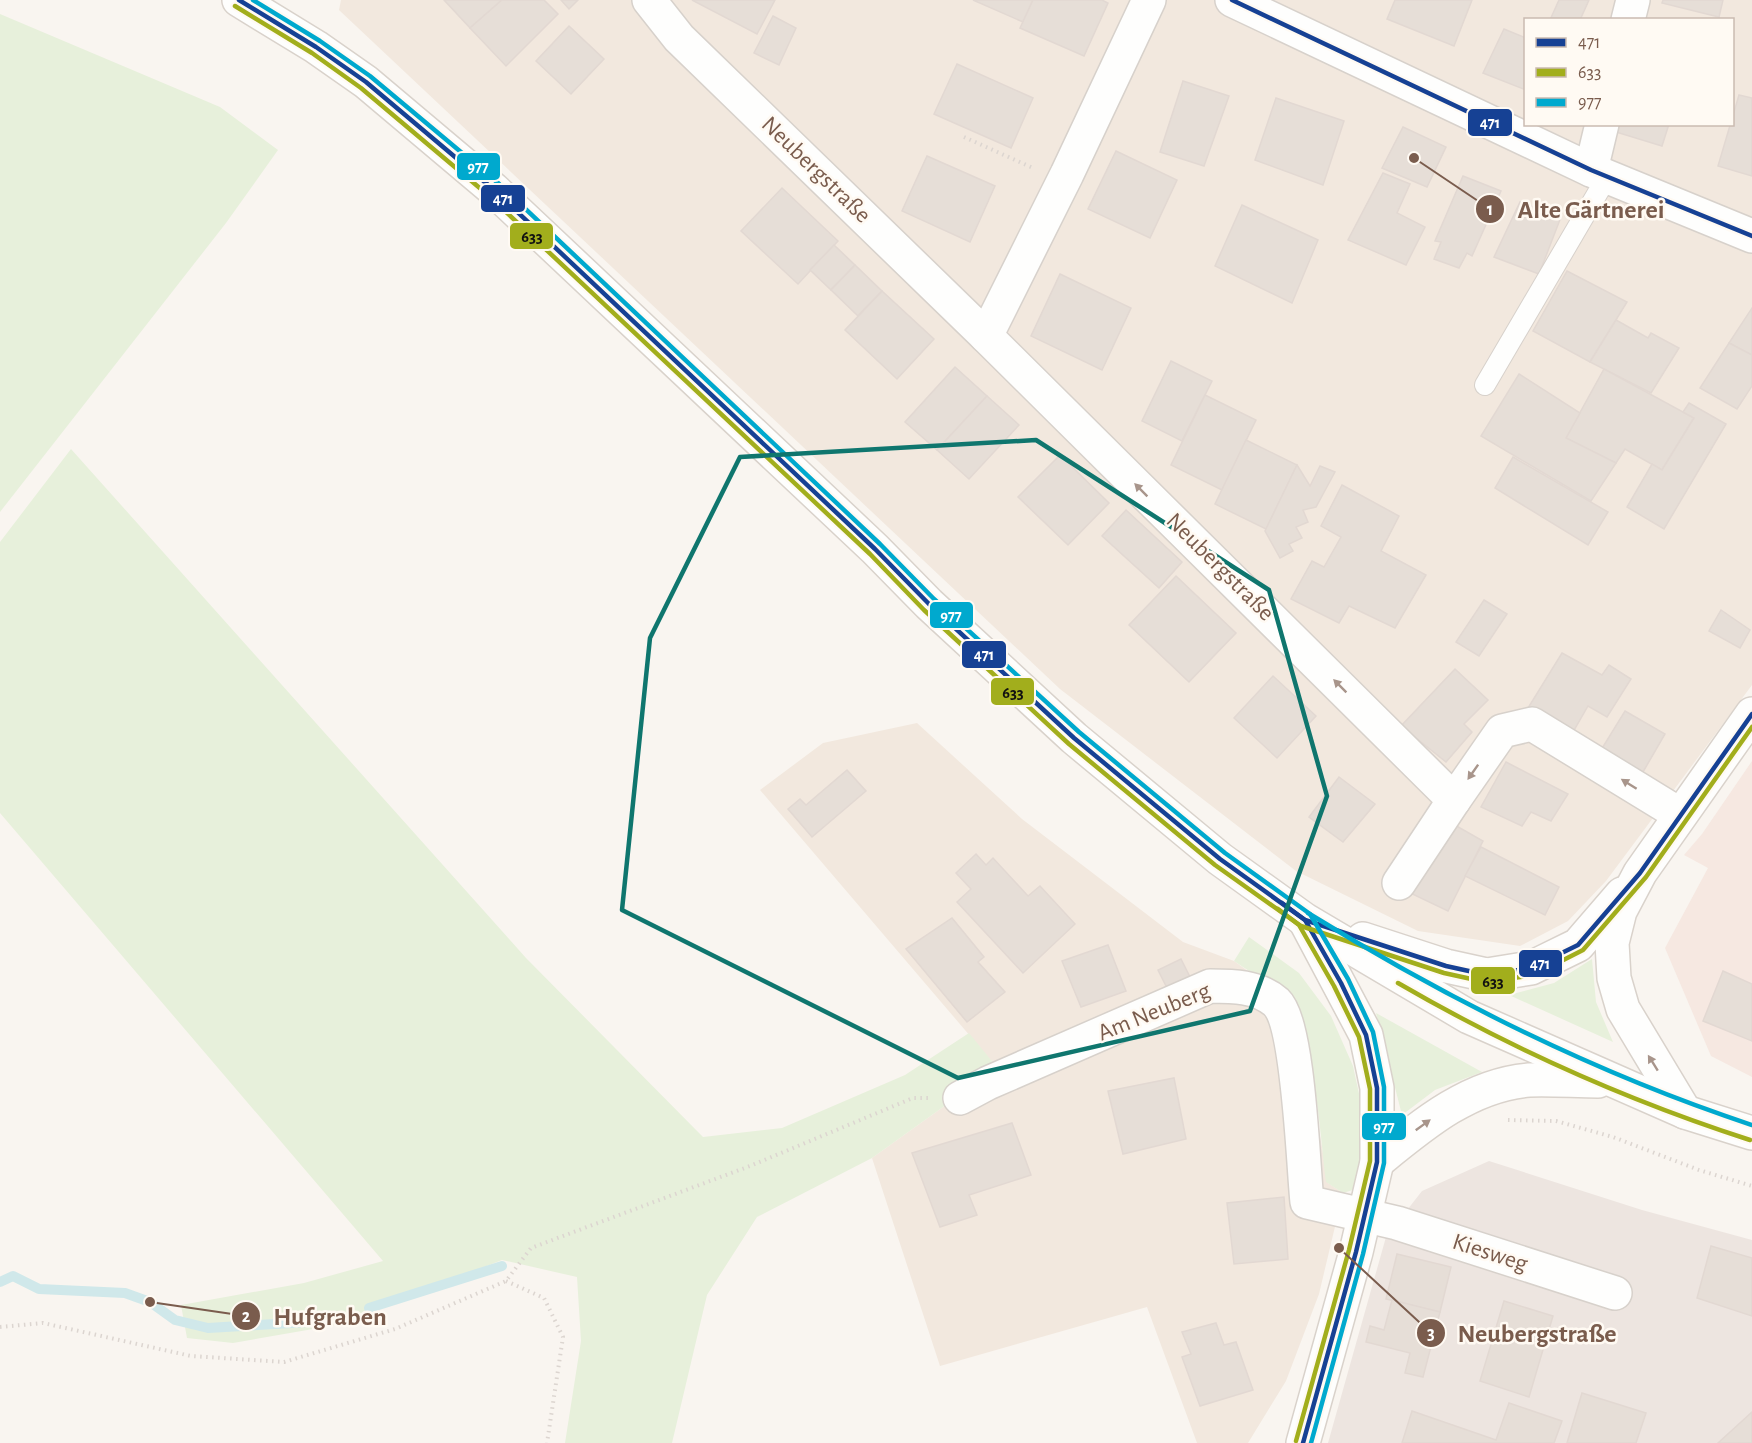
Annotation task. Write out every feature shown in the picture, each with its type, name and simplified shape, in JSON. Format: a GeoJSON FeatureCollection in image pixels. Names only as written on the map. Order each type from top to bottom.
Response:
{"type":"FeatureCollection","features":[{"type":"Feature","properties":{"kind":"main road"},"geometry":{"type":"LineString","coordinates":[[239,0],[316,47],[366,82],[493,189],[875,549],[929,604],[1074,738],[1220,859],[1305,920],[1469,1017],[1684,1112],[1752,1132]]}},
{"type":"Feature","properties":{"kind":"main road","name":"Neubergstraße"},"geometry":{"type":"LineString","coordinates":[[649,0],[679,38],[986,336],[1454,800]]}},
{"type":"Feature","properties":{"kind":"main road"},"geometry":{"type":"LineString","coordinates":[[986,336],[1064,182],[1149,0]]}},
{"type":"Feature","properties":{"kind":"main road"},"geometry":{"type":"LineString","coordinates":[[1232,0],[1599,174],[1752,236]]}},
{"type":"Feature","properties":{"kind":"main road"},"geometry":{"type":"LineString","coordinates":[[1628,18],[1633,0]]}},
{"type":"Feature","properties":{"kind":"main road"},"geometry":{"type":"LineString","coordinates":[[1599,174],[1602,126]]}},
{"type":"Feature","properties":{"kind":"main road"},"geometry":{"type":"LineString","coordinates":[[1684,1112],[1623,1009],[1614,978],[1612,943],[1620,911],[1640,873],[1679,814],[1752,714]]}},
{"type":"Feature","properties":{"kind":"main road"},"geometry":{"type":"LineString","coordinates":[[1399,883],[1502,731],[1532,724],[1679,814]]}},
{"type":"Feature","properties":{"kind":"main road"},"geometry":{"type":"LineString","coordinates":[[1305,920],[1446,966],[1487,975],[1531,968],[1578,945],[1640,873]]}},
{"type":"Feature","properties":{"kind":"main road"},"geometry":{"type":"LineString","coordinates":[[1303,1443],[1356,1252],[1377,1161],[1377,1088],[1366,1035],[1305,920]]}},
{"type":"Feature","properties":{"kind":"main road","name":"Am Neuberg"},"geometry":{"type":"LineString","coordinates":[[960,1098],[1026,1066],[1210,986],[1246,987],[1276,1003],[1291,1038],[1307,1202],[1364,1215]]}},
{"type":"Feature","properties":{"kind":"main road"},"geometry":{"type":"LineString","coordinates":[[1377,1161],[1424,1124],[1467,1096],[1527,1080],[1612,1081]]}},
{"type":"Feature","properties":{"kind":"main road","name":"Kiesweg"},"geometry":{"type":"LineString","coordinates":[[1364,1215],[1615,1293]]}},
{"type":"Feature","properties":{"kind":"lane"},"geometry":{"type":"LineString","coordinates":[[1485,386],[1599,174]]}},
{"type":"Feature","properties":{"kind":"path"},"geometry":{"type":"LineString","coordinates":[[964,137],[1064,182]]}},
{"type":"Feature","properties":{"kind":"path"},"geometry":{"type":"LineString","coordinates":[[0,1327],[43,1323],[191,1356],[284,1362],[395,1329],[506,1281],[531,1248],[750,1166],[913,1098],[960,1098]]}},
{"type":"Feature","properties":{"kind":"path"},"geometry":{"type":"LineString","coordinates":[[1501,1120],[1556,1121],[1613,1137],[1699,1170],[1752,1186]]}},
{"type":"Feature","properties":{"kind":"path"},"geometry":{"type":"LineString","coordinates":[[506,1281],[544,1298],[563,1337],[547,1443]]}},
{"type":"Feature","properties":{"kind":"highlighted area"},"geometry":{"type":"Polygon","coordinates":[[[1036,440],[1269,590],[1327,796],[1250,1011],[958,1078],[622,910],[650,638],[740,457],[1036,440]]]}},
{"type":"Feature","properties":{"kind":"shaded area"},"geometry":{"type":"Polygon","coordinates":[[[341,0],[1752,0],[1752,685],[1606,881],[1568,921],[1520,946],[1418,931],[1296,871],[1060,689],[339,10],[341,0]]]}},
{"type":"Feature","properties":{"kind":"shaded area"},"geometry":{"type":"Polygon","coordinates":[[[917,723],[1022,819],[1183,942],[1234,961],[1284,997],[1302,1029],[1328,1183],[1343,1193],[1319,1294],[1286,1381],[1248,1443],[1197,1443],[1147,1307],[940,1366],[872,1158],[971,1087],[1000,1071],[760,790],[823,743],[917,723]]]}},
{"type":"Feature","properties":{"kind":"shaded area"},"geometry":{"type":"Polygon","coordinates":[[[1752,761],[1752,1077],[1711,1056],[1665,948],[1708,868],[1684,855],[1702,834],[1752,761]]]}},
{"type":"Feature","properties":{"kind":"shaded area"},"geometry":{"type":"Polygon","coordinates":[[[1489,1161],[1642,1210],[1752,1240],[1752,1443],[1328,1443],[1386,1237],[1422,1191],[1489,1161]]]}},
{"type":"Feature","properties":{"kind":"green space"},"geometry":{"type":"Polygon","coordinates":[[[0,14],[220,107],[278,150],[226,223],[0,512],[0,14]]]}},
{"type":"Feature","properties":{"kind":"green space"},"geometry":{"type":"Polygon","coordinates":[[[71,449],[526,958],[703,1137],[782,1128],[905,1075],[969,1033],[1000,1071],[971,1087],[872,1158],[757,1217],[707,1295],[672,1443],[565,1443],[581,1341],[577,1277],[502,1260],[336,1325],[233,1343],[187,1338],[181,1305],[304,1283],[383,1261],[0,813],[0,542],[71,449]]]}},
{"type":"Feature","properties":{"kind":"green space"},"geometry":{"type":"Polygon","coordinates":[[[1249,937],[1299,973],[1331,1016],[1353,1066],[1363,1112],[1359,1188],[1343,1193],[1326,1182],[1314,1084],[1302,1032],[1294,1011],[1283,996],[1234,961],[1249,937]]]}},
{"type":"Feature","properties":{"kind":"green space"},"geometry":{"type":"Polygon","coordinates":[[[1592,959],[1596,1002],[1613,1042],[1509,995],[1554,983],[1592,959]]]}},
{"type":"Feature","properties":{"kind":"green space"},"geometry":{"type":"Polygon","coordinates":[[[1376,1013],[1482,1072],[1435,1090],[1402,1115],[1376,1013]]]}},
{"type":"Feature","properties":{"kind":"building"},"geometry":{"type":"Polygon","coordinates":[[[444,0],[502,0],[470,28],[444,0]]]}},
{"type":"Feature","properties":{"kind":"building"},"geometry":{"type":"Polygon","coordinates":[[[502,0],[544,0],[558,14],[506,66],[470,28],[502,0]]]}},
{"type":"Feature","properties":{"kind":"building"},"geometry":{"type":"Polygon","coordinates":[[[561,0],[578,0],[569,9],[561,0]]]}},
{"type":"Feature","properties":{"kind":"building"},"geometry":{"type":"Polygon","coordinates":[[[692,0],[775,0],[757,34],[692,0]]]}},
{"type":"Feature","properties":{"kind":"building"},"geometry":{"type":"Polygon","coordinates":[[[973,0],[1033,0],[1023,22],[973,0]]]}},
{"type":"Feature","properties":{"kind":"building"},"geometry":{"type":"Polygon","coordinates":[[[1033,0],[1102,0],[1108,3],[1084,56],[1020,28],[1033,0]]]}},
{"type":"Feature","properties":{"kind":"building"},"geometry":{"type":"Polygon","coordinates":[[[1395,0],[1472,0],[1454,46],[1387,19],[1395,0]]]}},
{"type":"Feature","properties":{"kind":"building"},"geometry":{"type":"Polygon","coordinates":[[[1559,0],[1589,0],[1581,18],[1551,18],[1559,0]]]}},
{"type":"Feature","properties":{"kind":"building"},"geometry":{"type":"Polygon","coordinates":[[[1663,0],[1723,0],[1719,17],[1662,3],[1663,0]]]}},
{"type":"Feature","properties":{"kind":"building"},"geometry":{"type":"Polygon","coordinates":[[[773,16],[796,28],[779,65],[754,53],[773,16]]]}},
{"type":"Feature","properties":{"kind":"building"},"geometry":{"type":"Polygon","coordinates":[[[569,26],[604,59],[571,94],[536,61],[569,26]]]}},
{"type":"Feature","properties":{"kind":"building"},"geometry":{"type":"Polygon","coordinates":[[[1504,29],[1524,37],[1524,89],[1483,73],[1504,29]]]}},
{"type":"Feature","properties":{"kind":"building"},"geometry":{"type":"Polygon","coordinates":[[[957,64],[1033,98],[1011,148],[934,114],[957,64]]]}},
{"type":"Feature","properties":{"kind":"building"},"geometry":{"type":"Polygon","coordinates":[[[1183,81],[1229,96],[1204,166],[1160,152],[1183,81]]]}},
{"type":"Feature","properties":{"kind":"building"},"geometry":{"type":"Polygon","coordinates":[[[1739,95],[1752,98],[1752,176],[1718,166],[1730,126],[1734,126],[1734,112],[1739,95]]]}},
{"type":"Feature","properties":{"kind":"building"},"geometry":{"type":"Polygon","coordinates":[[[1276,98],[1344,121],[1323,185],[1255,160],[1276,98]]]}},
{"type":"Feature","properties":{"kind":"building"},"geometry":{"type":"Polygon","coordinates":[[[1618,126],[1668,126],[1662,146],[1616,132],[1618,126]]]}},
{"type":"Feature","properties":{"kind":"building"},"geometry":{"type":"Polygon","coordinates":[[[1403,127],[1446,147],[1427,187],[1382,168],[1403,127]]]}},
{"type":"Feature","properties":{"kind":"building"},"geometry":{"type":"Polygon","coordinates":[[[1116,151],[1177,180],[1150,238],[1088,209],[1116,151]]]}},
{"type":"Feature","properties":{"kind":"building"},"geometry":{"type":"Polygon","coordinates":[[[927,156],[995,186],[970,242],[902,211],[927,156]]]}},
{"type":"Feature","properties":{"kind":"building"},"geometry":{"type":"Polygon","coordinates":[[[1383,173],[1410,184],[1397,213],[1425,227],[1406,265],[1348,240],[1383,173]]]}},
{"type":"Feature","properties":{"kind":"building"},"geometry":{"type":"Polygon","coordinates":[[[1463,176],[1501,191],[1472,256],[1467,253],[1459,268],[1434,259],[1441,242],[1435,241],[1463,176]]]}},
{"type":"Feature","properties":{"kind":"building"},"geometry":{"type":"Polygon","coordinates":[[[782,188],[838,241],[798,284],[741,231],[782,188]]]}},
{"type":"Feature","properties":{"kind":"building"},"geometry":{"type":"Polygon","coordinates":[[[1520,202],[1561,217],[1539,274],[1494,257],[1520,202]]]}},
{"type":"Feature","properties":{"kind":"building"},"geometry":{"type":"Polygon","coordinates":[[[1242,205],[1318,240],[1292,303],[1215,266],[1242,205]]]}},
{"type":"Feature","properties":{"kind":"building"},"geometry":{"type":"Polygon","coordinates":[[[834,245],[855,265],[831,290],[810,270],[834,245]]]}},
{"type":"Feature","properties":{"kind":"building"},"geometry":{"type":"Polygon","coordinates":[[[855,265],[882,291],[858,316],[831,290],[855,265]]]}},
{"type":"Feature","properties":{"kind":"building"},"geometry":{"type":"Polygon","coordinates":[[[1567,271],[1627,302],[1590,362],[1533,331],[1567,271]]]}},
{"type":"Feature","properties":{"kind":"building"},"geometry":{"type":"Polygon","coordinates":[[[1060,274],[1131,308],[1102,370],[1031,336],[1060,274]]]}},
{"type":"Feature","properties":{"kind":"building"},"geometry":{"type":"Polygon","coordinates":[[[882,291],[934,339],[897,379],[845,330],[882,291]]]}},
{"type":"Feature","properties":{"kind":"building"},"geometry":{"type":"Polygon","coordinates":[[[1752,308],[1752,355],[1729,343],[1752,308]]]}},
{"type":"Feature","properties":{"kind":"building"},"geometry":{"type":"Polygon","coordinates":[[[1616,320],[1648,338],[1651,333],[1679,348],[1651,393],[1590,362],[1616,320]]]}},
{"type":"Feature","properties":{"kind":"building"},"geometry":{"type":"Polygon","coordinates":[[[1729,343],[1752,355],[1752,386],[1737,409],[1700,388],[1729,343]]]}},
{"type":"Feature","properties":{"kind":"building"},"geometry":{"type":"Polygon","coordinates":[[[1171,361],[1212,381],[1182,441],[1142,421],[1171,361]]]}},
{"type":"Feature","properties":{"kind":"building"},"geometry":{"type":"Polygon","coordinates":[[[955,367],[987,396],[937,450],[905,422],[955,367]]]}},
{"type":"Feature","properties":{"kind":"building"},"geometry":{"type":"Polygon","coordinates":[[[1604,369],[1694,418],[1662,470],[1625,449],[1616,463],[1566,438],[1604,369]]]}},
{"type":"Feature","properties":{"kind":"building"},"geometry":{"type":"Polygon","coordinates":[[[1519,374],[1580,413],[1566,438],[1616,463],[1591,501],[1481,436],[1519,374]]]}},
{"type":"Feature","properties":{"kind":"building"},"geometry":{"type":"Polygon","coordinates":[[[1205,395],[1256,420],[1222,490],[1171,465],[1205,395]]]}},
{"type":"Feature","properties":{"kind":"building"},"geometry":{"type":"Polygon","coordinates":[[[987,396],[1019,425],[969,479],[937,450],[987,396]]]}},
{"type":"Feature","properties":{"kind":"building"},"geometry":{"type":"Polygon","coordinates":[[[1689,403],[1726,424],[1664,529],[1627,507],[1652,464],[1662,470],[1694,418],[1683,412],[1689,403]]]}},
{"type":"Feature","properties":{"kind":"building"},"geometry":{"type":"Polygon","coordinates":[[[1246,440],[1297,465],[1266,529],[1215,504],[1246,440]]]}},
{"type":"Feature","properties":{"kind":"building"},"geometry":{"type":"Polygon","coordinates":[[[1060,455],[1109,503],[1068,545],[1018,497],[1060,455]]]}},
{"type":"Feature","properties":{"kind":"building"},"geometry":{"type":"Polygon","coordinates":[[[1513,457],[1608,512],[1588,545],[1495,488],[1513,457]]]}},
{"type":"Feature","properties":{"kind":"building"},"geometry":{"type":"Polygon","coordinates":[[[1297,465],[1310,486],[1320,466],[1335,472],[1316,507],[1303,510],[1308,522],[1296,527],[1302,538],[1289,544],[1293,551],[1280,558],[1265,531],[1297,465]]]}},
{"type":"Feature","properties":{"kind":"building"},"geometry":{"type":"Polygon","coordinates":[[[1342,485],[1399,516],[1381,551],[1426,575],[1395,628],[1349,606],[1339,623],[1291,599],[1312,561],[1324,567],[1341,537],[1321,526],[1342,485]]]}},
{"type":"Feature","properties":{"kind":"building"},"geometry":{"type":"Polygon","coordinates":[[[1126,510],[1182,562],[1159,588],[1102,536],[1126,510]]]}},
{"type":"Feature","properties":{"kind":"building"},"geometry":{"type":"Polygon","coordinates":[[[1176,576],[1236,633],[1189,682],[1129,625],[1176,576]]]}},
{"type":"Feature","properties":{"kind":"building"},"geometry":{"type":"Polygon","coordinates":[[[1484,600],[1507,614],[1479,656],[1456,642],[1484,600]]]}},
{"type":"Feature","properties":{"kind":"building"},"geometry":{"type":"Polygon","coordinates":[[[1721,610],[1750,630],[1740,648],[1709,631],[1721,610]]]}},
{"type":"Feature","properties":{"kind":"building"},"geometry":{"type":"Polygon","coordinates":[[[1562,653],[1602,675],[1609,665],[1631,679],[1607,717],[1588,706],[1573,732],[1528,708],[1562,653]]]}},
{"type":"Feature","properties":{"kind":"building"},"geometry":{"type":"Polygon","coordinates":[[[1455,669],[1488,700],[1464,724],[1472,732],[1446,762],[1401,726],[1455,669]]]}},
{"type":"Feature","properties":{"kind":"building"},"geometry":{"type":"Polygon","coordinates":[[[1273,676],[1316,716],[1277,758],[1234,718],[1273,676]]]}},
{"type":"Feature","properties":{"kind":"building"},"geometry":{"type":"Polygon","coordinates":[[[1625,711],[1665,734],[1643,772],[1601,750],[1625,711]]]}},
{"type":"Feature","properties":{"kind":"building"},"geometry":{"type":"Polygon","coordinates":[[[1506,762],[1568,794],[1551,821],[1531,812],[1522,826],[1481,807],[1506,762]]]}},
{"type":"Feature","properties":{"kind":"building"},"geometry":{"type":"Polygon","coordinates":[[[847,770],[866,791],[812,837],[788,809],[800,799],[806,805],[847,770]]]}},
{"type":"Feature","properties":{"kind":"building"},"geometry":{"type":"Polygon","coordinates":[[[1339,777],[1375,804],[1343,842],[1309,817],[1339,777]]]}},
{"type":"Feature","properties":{"kind":"building"},"geometry":{"type":"Polygon","coordinates":[[[1446,820],[1483,841],[1448,911],[1406,891],[1446,820]]]}},
{"type":"Feature","properties":{"kind":"building"},"geometry":{"type":"Polygon","coordinates":[[[1481,847],[1559,887],[1545,915],[1465,876],[1481,847]]]}},
{"type":"Feature","properties":{"kind":"building"},"geometry":{"type":"Polygon","coordinates":[[[976,854],[986,865],[993,858],[1028,896],[1040,886],[1075,924],[1023,973],[957,902],[971,889],[956,873],[976,854]]]}},
{"type":"Feature","properties":{"kind":"building"},"geometry":{"type":"Polygon","coordinates":[[[952,918],[984,957],[978,962],[1005,992],[967,1022],[906,949],[952,918]]]}},
{"type":"Feature","properties":{"kind":"building"},"geometry":{"type":"Polygon","coordinates":[[[1108,945],[1126,991],[1081,1007],[1062,961],[1108,945]]]}},
{"type":"Feature","properties":{"kind":"building"},"geometry":{"type":"Polygon","coordinates":[[[1181,959],[1190,977],[1167,988],[1158,970],[1181,959]]]}},
{"type":"Feature","properties":{"kind":"building"},"geometry":{"type":"Polygon","coordinates":[[[1723,971],[1752,984],[1752,1041],[1703,1021],[1723,971]]]}},
{"type":"Feature","properties":{"kind":"building"},"geometry":{"type":"Polygon","coordinates":[[[1174,1078],[1186,1139],[1123,1154],[1108,1091],[1174,1078]]]}},
{"type":"Feature","properties":{"kind":"building"},"geometry":{"type":"Polygon","coordinates":[[[1012,1123],[1031,1175],[969,1195],[977,1215],[940,1227],[912,1153],[1012,1123]]]}},
{"type":"Feature","properties":{"kind":"building"},"geometry":{"type":"Polygon","coordinates":[[[1284,1197],[1288,1259],[1234,1264],[1227,1203],[1284,1197]]]}},
{"type":"Feature","properties":{"kind":"building"},"geometry":{"type":"Polygon","coordinates":[[[1711,1246],[1752,1258],[1752,1316],[1697,1298],[1711,1246]]]}},
{"type":"Feature","properties":{"kind":"building"},"geometry":{"type":"Polygon","coordinates":[[[1397,1254],[1451,1267],[1440,1312],[1386,1299],[1397,1254]]]}},
{"type":"Feature","properties":{"kind":"building"},"geometry":{"type":"Polygon","coordinates":[[[1392,1300],[1440,1312],[1423,1377],[1405,1373],[1410,1353],[1366,1342],[1370,1326],[1384,1330],[1392,1300]]]}},
{"type":"Feature","properties":{"kind":"building"},"geometry":{"type":"Polygon","coordinates":[[[1504,1301],[1553,1316],[1529,1397],[1480,1381],[1504,1301]]]}},
{"type":"Feature","properties":{"kind":"building"},"geometry":{"type":"Polygon","coordinates":[[[1216,1323],[1224,1345],[1236,1342],[1253,1390],[1200,1406],[1182,1357],[1191,1354],[1182,1332],[1216,1323]]]}},
{"type":"Feature","properties":{"kind":"building"},"geometry":{"type":"Polygon","coordinates":[[[1582,1393],[1646,1413],[1636,1443],[1567,1443],[1582,1393]]]}},
{"type":"Feature","properties":{"kind":"building"},"geometry":{"type":"Polygon","coordinates":[[[1509,1403],[1562,1421],[1554,1443],[1402,1443],[1412,1411],[1496,1440],[1509,1403]]]}},
{"type":"Feature","properties":{"kind":"building"},"geometry":{"type":"Polygon","coordinates":[[[1752,1412],[1752,1443],[1718,1443],[1752,1412]]]}},
{"type":"Feature","properties":{"kind":"waterway"},"geometry":{"type":"LineString","coordinates":[[369,1308],[502,1266]]}},
{"type":"Feature","properties":{"kind":"waterway"},"geometry":{"type":"LineString","coordinates":[[0,1282],[13,1276],[39,1289],[125,1293],[150,1302],[175,1320],[208,1328],[325,1321]]}},
{"type":"Feature","properties":{"kind":"transit line","name":"471"},"geometry":{"type":"LineString","coordinates":[[239,0],[316,47],[366,82],[493,189],[875,549],[929,604],[1074,738],[1220,859],[1305,920],[1446,966],[1487,975],[1531,968],[1578,945],[1640,873],[1752,714]]}},
{"type":"Feature","properties":{"kind":"transit line","name":"977"},"geometry":{"type":"LineString","coordinates":[[253,0],[320,41],[370,76],[498,183],[880,544],[934,599],[1079,732],[1225,853],[1310,914],[1348,979],[1373,1032],[1384,1087],[1384,1163],[1363,1254],[1311,1443]]}},
{"type":"Feature","properties":{"kind":"transit line","name":"471"},"geometry":{"type":"LineString","coordinates":[[1232,0],[1591,170],[1752,236]]}},
{"type":"Feature","properties":{"kind":"transit line","name":"633"},"geometry":{"type":"LineString","coordinates":[[235,6],[312,53],[361,88],[488,195],[870,554],[924,610],[1069,744],[1215,865],[1301,926],[1444,973],[1485,982],[1534,975],[1583,950],[1646,877],[1752,727]]}},
{"type":"Feature","properties":{"kind":"transit line","name":"471"},"geometry":{"type":"LineString","coordinates":[[1282,903],[1305,920],[1341,983],[1366,1035],[1377,1088],[1377,1162],[1356,1252],[1303,1443]]}},
{"type":"Feature","properties":{"kind":"transit line","name":"633"},"geometry":{"type":"LineString","coordinates":[[1278,909],[1299,925],[1334,986],[1359,1037],[1370,1089],[1370,1161],[1349,1250],[1296,1441]]}},
{"type":"Feature","properties":{"kind":"transit line","name":"977"},"geometry":{"type":"LineString","coordinates":[[1308,913],[1415,976],[1524,1032],[1636,1082],[1752,1125]]}},
{"type":"Feature","properties":{"kind":"transit line","name":"633"},"geometry":{"type":"LineString","coordinates":[[1398,983],[1440,1007],[1570,1071],[1658,1108],[1750,1140]]}},
{"type":"Feature","properties":{"kind":"place","name":"Alte Gärtnerei"},"geometry":{"type":"Point","coordinates":[1414,158]}},
{"type":"Feature","properties":{"kind":"place","name":"Neubergstraße"},"geometry":{"type":"Point","coordinates":[1339,1248]}},
{"type":"Feature","properties":{"kind":"place","name":"Hufgraben"},"geometry":{"type":"Point","coordinates":[150,1302]}}]}
